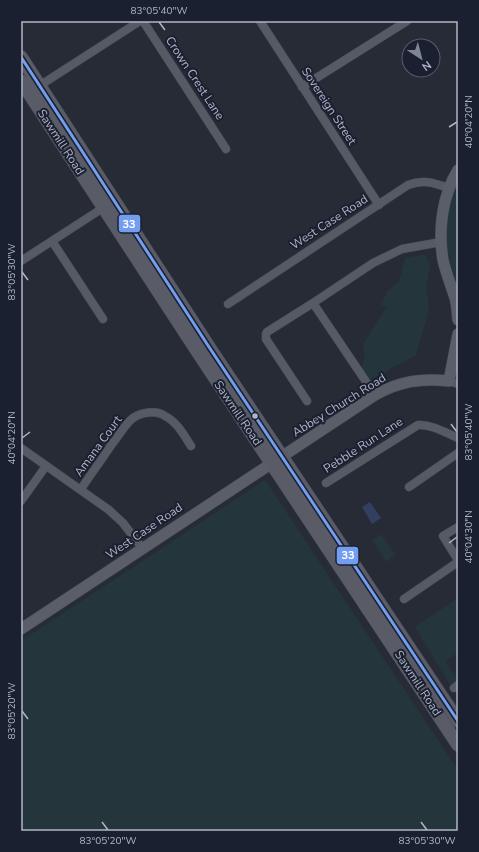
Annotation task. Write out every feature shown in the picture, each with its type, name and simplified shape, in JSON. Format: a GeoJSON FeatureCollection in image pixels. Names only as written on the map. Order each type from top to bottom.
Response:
{"type":"FeatureCollection","features":[{"type":"Feature","properties":{"kind":"main road","name":"Sawmill Road"},"geometry":{"type":"LineString","coordinates":[[21,57],[34,89],[277,459],[458,744]]}},
{"type":"Feature","properties":{"kind":"main road","name":"Sawmill Road"},"geometry":{"type":"LineString","coordinates":[[21,81],[34,89]]}},
{"type":"Feature","properties":{"kind":"main road"},"geometry":{"type":"LineString","coordinates":[[458,170],[449,188],[442,215],[441,242],[443,260],[455,287],[458,320]]}},
{"type":"Feature","properties":{"kind":"main road"},"geometry":{"type":"LineString","coordinates":[[454,382],[458,334]]}},
{"type":"Feature","properties":{"kind":"main road","name":"Abbey Church Road"},"geometry":{"type":"LineString","coordinates":[[277,459],[375,395],[404,382],[418,380],[454,382]]}},
{"type":"Feature","properties":{"kind":"main road","name":"Sawmill Road"},"geometry":{"type":"LineString","coordinates":[[277,459],[458,721]]}},
{"type":"Feature","properties":{"kind":"main road","name":"West Case Road"},"geometry":{"type":"LineString","coordinates":[[21,628],[277,459]]}},
{"type":"Feature","properties":{"kind":"street"},"geometry":{"type":"LineString","coordinates":[[34,89],[140,21]]}},
{"type":"Feature","properties":{"kind":"street","name":"Crown Crest Lane"},"geometry":{"type":"LineString","coordinates":[[143,21],[226,149]]}},
{"type":"Feature","properties":{"kind":"street","name":"Sovereign Street"},"geometry":{"type":"LineString","coordinates":[[260,21],[378,205]]}},
{"type":"Feature","properties":{"kind":"street"},"geometry":{"type":"LineString","coordinates":[[302,87],[407,21]]}},
{"type":"Feature","properties":{"kind":"street","name":"West Case Road"},"geometry":{"type":"LineString","coordinates":[[228,304],[408,185],[415,182],[428,182],[449,188]]}},
{"type":"Feature","properties":{"kind":"street"},"geometry":{"type":"LineString","coordinates":[[21,261],[109,204]]}},
{"type":"Feature","properties":{"kind":"street"},"geometry":{"type":"LineString","coordinates":[[52,242],[103,319]]}},
{"type":"Feature","properties":{"kind":"street"},"geometry":{"type":"LineString","coordinates":[[307,401],[266,339],[266,334],[373,263],[388,255],[402,249],[441,242]]}},
{"type":"Feature","properties":{"kind":"street"},"geometry":{"type":"LineString","coordinates":[[313,304],[375,395]]}},
{"type":"Feature","properties":{"kind":"street","name":"Amana Court"},"geometry":{"type":"LineString","coordinates":[[80,489],[124,428],[134,418],[141,414],[156,413],[164,415],[177,426],[191,446]]}},
{"type":"Feature","properties":{"kind":"street","name":"Pebble Run Lane"},"geometry":{"type":"LineString","coordinates":[[326,483],[418,425],[424,424],[458,438]]}},
{"type":"Feature","properties":{"kind":"street"},"geometry":{"type":"LineString","coordinates":[[21,448],[109,510],[120,520],[142,548]]}},
{"type":"Feature","properties":{"kind":"street"},"geometry":{"type":"LineString","coordinates":[[409,487],[458,453]]}},
{"type":"Feature","properties":{"kind":"street"},"geometry":{"type":"LineString","coordinates":[[21,501],[46,466]]}},
{"type":"Feature","properties":{"kind":"street"},"geometry":{"type":"LineString","coordinates":[[404,599],[458,561],[443,536],[458,527]]}},
{"type":"Feature","properties":{"kind":"shaded area"},"geometry":{"type":"Polygon","coordinates":[[[458,179],[457,284],[451,267],[447,248],[445,220],[448,203],[458,179]]]}},
{"type":"Feature","properties":{"kind":"shaded area"},"geometry":{"type":"Polygon","coordinates":[[[425,254],[429,265],[426,289],[429,306],[416,355],[370,380],[361,367],[365,359],[363,344],[386,308],[380,304],[385,297],[386,292],[399,282],[405,258],[425,254]]]}},
{"type":"Feature","properties":{"kind":"shaded area"},"geometry":{"type":"Polygon","coordinates":[[[265,480],[458,770],[458,831],[21,831],[21,641],[265,480]]]}},
{"type":"Feature","properties":{"kind":"shaded area"},"geometry":{"type":"Polygon","coordinates":[[[381,534],[396,555],[386,562],[372,540],[381,534]]]}},
{"type":"Feature","properties":{"kind":"shaded area"},"geometry":{"type":"Polygon","coordinates":[[[458,598],[458,653],[445,661],[458,680],[450,685],[415,627],[458,598]]]}},
{"type":"Feature","properties":{"kind":"water"},"geometry":{"type":"Polygon","coordinates":[[[370,502],[381,518],[372,524],[362,507],[370,502]]]}},
{"type":"Feature","properties":{"kind":"transit line","name":"33"},"geometry":{"type":"LineString","coordinates":[[21,57],[209,347],[458,721]]}}]}
